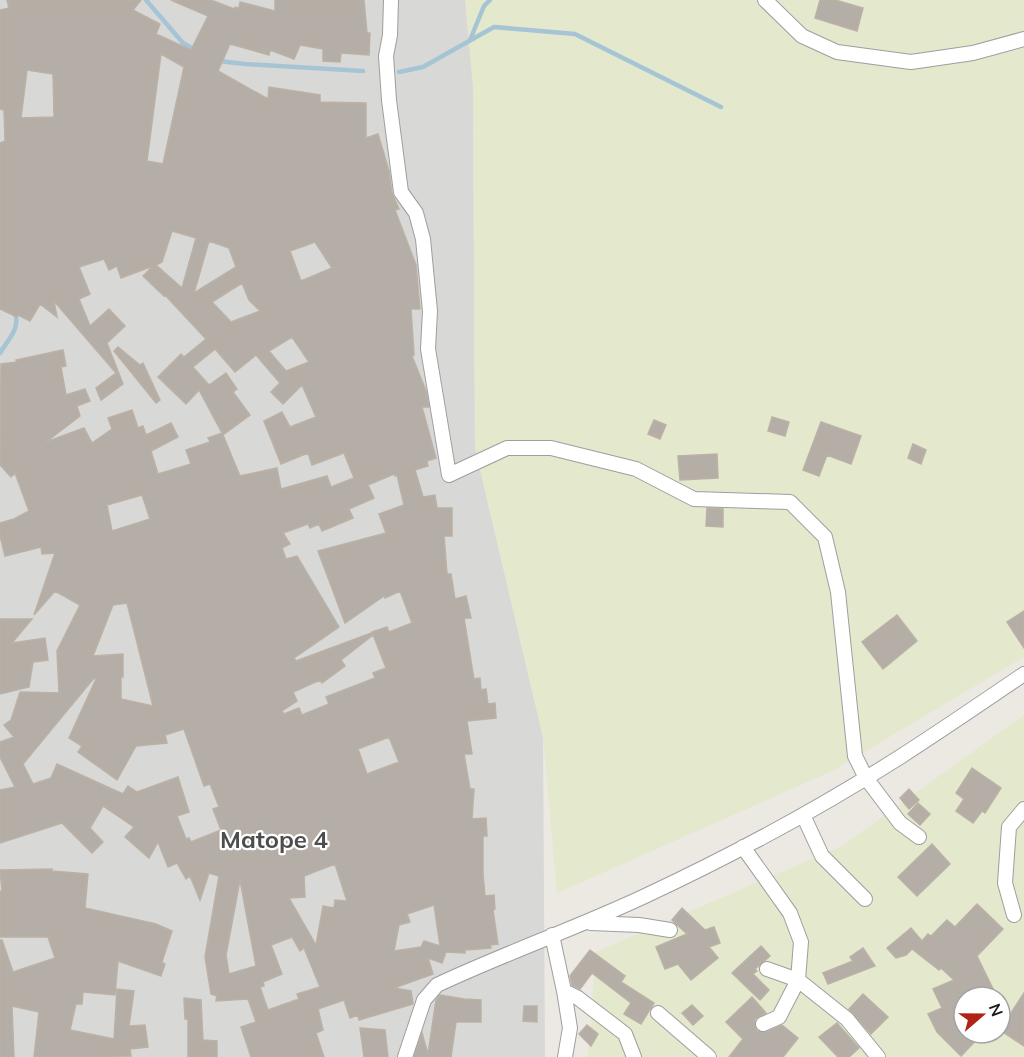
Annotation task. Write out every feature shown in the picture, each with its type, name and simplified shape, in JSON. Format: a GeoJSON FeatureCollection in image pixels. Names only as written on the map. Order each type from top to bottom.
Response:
{"type":"FeatureCollection","features":[{"type":"Feature","properties":{"kind":"street"},"geometry":{"type":"LineString","coordinates":[[392,0],[386,56],[389,100],[401,192],[416,213],[423,239],[430,311],[428,349],[449,475],[507,448],[551,448],[636,468],[694,499],[790,502],[825,537],[838,592],[855,756],[866,778],[900,823],[920,837]]}},
{"type":"Feature","properties":{"kind":"street"},"geometry":{"type":"LineString","coordinates":[[765,0],[802,36],[837,52],[911,62],[973,53],[1024,39]]}},
{"type":"Feature","properties":{"kind":"street"},"geometry":{"type":"LineString","coordinates":[[405,1057],[424,1000],[437,985],[647,896],[743,847],[866,778],[1024,674]]}},
{"type":"Feature","properties":{"kind":"street"},"geometry":{"type":"LineString","coordinates":[[1014,915],[1005,883],[1009,827],[1024,808]]}},
{"type":"Feature","properties":{"kind":"street"},"geometry":{"type":"LineString","coordinates":[[803,815],[822,856],[865,898]]}},
{"type":"Feature","properties":{"kind":"street"},"geometry":{"type":"LineString","coordinates":[[743,847],[790,913],[801,942],[798,980],[779,1017],[763,1024]]}},
{"type":"Feature","properties":{"kind":"street"},"geometry":{"type":"LineString","coordinates":[[586,923],[639,925],[670,930]]}},
{"type":"Feature","properties":{"kind":"street"},"geometry":{"type":"LineString","coordinates":[[552,935],[570,1028],[565,1057]]}},
{"type":"Feature","properties":{"kind":"street"},"geometry":{"type":"LineString","coordinates":[[767,969],[798,980],[847,1019],[878,1057]]}},
{"type":"Feature","properties":{"kind":"street"},"geometry":{"type":"LineString","coordinates":[[564,991],[578,998],[625,1034],[634,1057]]}},
{"type":"Feature","properties":{"kind":"street"},"geometry":{"type":"LineString","coordinates":[[658,1013],[709,1057]]}},
{"type":"Feature","properties":{"kind":"shaded area"},"geometry":{"type":"Polygon","coordinates":[[[0,0],[466,0],[473,79],[475,448],[543,737],[545,1057],[0,1057],[0,0]]]}},
{"type":"Feature","properties":{"kind":"green space"},"geometry":{"type":"Polygon","coordinates":[[[465,0],[1024,0],[1024,657],[832,771],[557,893],[543,737],[475,448],[473,89],[465,0]]]}},
{"type":"Feature","properties":{"kind":"green space"},"geometry":{"type":"Polygon","coordinates":[[[1024,715],[1024,1057],[588,1057],[596,952],[842,846],[1024,715]]]}},
{"type":"Feature","properties":{"kind":"building"},"geometry":{"type":"Polygon","coordinates":[[[7,0],[141,0],[133,10],[160,24],[156,34],[191,50],[208,16],[171,0],[211,0],[234,9],[239,8],[240,2],[275,11],[275,0],[364,0],[367,33],[370,33],[369,55],[341,53],[340,62],[323,61],[323,49],[300,45],[294,59],[270,50],[269,55],[230,44],[218,71],[268,99],[269,87],[320,95],[320,102],[366,103],[366,138],[378,134],[389,171],[392,193],[399,209],[395,210],[416,265],[420,309],[411,309],[414,355],[412,356],[426,391],[429,407],[422,407],[436,458],[427,461],[428,466],[415,470],[423,497],[435,495],[437,508],[452,508],[452,536],[444,536],[447,574],[451,574],[455,599],[466,596],[471,618],[464,618],[474,679],[480,678],[481,690],[486,689],[488,704],[495,703],[496,718],[467,721],[472,754],[464,754],[470,789],[474,789],[472,819],[486,818],[487,836],[483,836],[485,896],[494,895],[495,909],[493,910],[498,944],[490,945],[491,948],[465,950],[465,953],[446,952],[442,963],[428,958],[433,974],[394,988],[411,991],[413,1004],[359,1020],[358,1015],[350,1018],[344,1000],[318,1009],[323,1030],[316,1033],[324,1057],[251,1057],[241,1027],[256,1022],[248,999],[216,1001],[217,996],[211,994],[205,957],[219,876],[209,873],[200,900],[190,876],[186,879],[177,863],[168,867],[158,842],[149,858],[125,837],[134,827],[103,806],[90,828],[103,842],[92,853],[62,823],[0,843],[0,790],[15,787],[0,757],[0,742],[14,737],[4,725],[11,720],[20,692],[59,693],[57,651],[80,605],[55,591],[34,615],[55,553],[42,554],[41,547],[5,556],[0,536],[0,523],[29,511],[15,473],[11,477],[0,465],[1,364],[63,350],[66,366],[61,367],[66,395],[85,389],[90,401],[77,406],[80,416],[46,442],[84,428],[92,443],[112,429],[108,418],[132,410],[138,428],[143,426],[146,435],[171,423],[178,437],[151,451],[158,474],[191,464],[186,450],[210,442],[208,438],[222,433],[199,390],[186,404],[158,377],[181,354],[184,357],[206,339],[165,295],[143,276],[153,266],[121,278],[117,266],[109,270],[104,259],[79,267],[90,294],[79,299],[90,326],[109,309],[125,326],[107,343],[123,384],[101,400],[96,388],[116,373],[54,301],[57,317],[40,304],[30,321],[0,309],[0,143],[5,141],[4,110],[0,109],[0,10],[9,8],[7,0]],[[161,54],[147,161],[163,164],[184,67],[161,54]],[[27,70],[21,118],[54,117],[53,74],[27,70]],[[172,231],[162,262],[156,265],[182,288],[196,238],[172,231]],[[209,241],[194,293],[236,267],[229,248],[209,241]],[[315,242],[290,251],[301,281],[332,268],[315,242]],[[242,283],[212,302],[231,322],[260,311],[249,300],[242,283]],[[292,337],[269,351],[286,371],[309,362],[292,337]],[[215,349],[193,367],[209,385],[226,373],[237,389],[233,392],[250,415],[223,435],[240,476],[277,468],[281,489],[327,476],[331,487],[354,478],[344,453],[312,465],[308,453],[281,464],[264,421],[282,412],[290,427],[316,417],[302,385],[283,404],[271,392],[280,383],[256,355],[235,372],[215,349]],[[394,474],[368,485],[374,498],[349,509],[353,518],[322,531],[319,524],[310,528],[308,524],[283,533],[290,544],[282,548],[286,559],[297,556],[339,627],[294,658],[296,661],[371,633],[373,635],[341,660],[345,666],[322,683],[320,680],[293,692],[297,701],[282,711],[284,714],[299,708],[302,715],[329,704],[326,697],[375,678],[373,673],[386,668],[372,632],[387,627],[389,632],[412,623],[400,591],[385,598],[384,596],[345,623],[318,551],[386,533],[379,514],[404,505],[397,475],[394,474]],[[142,495],[107,505],[112,531],[150,519],[142,495]],[[127,603],[113,605],[93,656],[123,654],[121,699],[153,706],[127,603]],[[94,678],[23,764],[33,784],[51,778],[57,764],[123,794],[128,786],[137,792],[178,777],[189,812],[177,816],[186,839],[189,838],[191,842],[221,830],[213,809],[219,807],[210,784],[204,786],[184,729],[165,735],[167,743],[136,746],[117,780],[78,752],[82,746],[69,738],[96,679],[94,678]],[[389,737],[358,749],[367,774],[399,762],[389,737]],[[335,864],[304,876],[305,897],[289,898],[316,945],[323,906],[334,908],[335,900],[347,901],[335,864]],[[240,880],[226,955],[229,974],[256,966],[240,880]],[[434,905],[407,914],[410,922],[399,925],[394,951],[421,947],[424,941],[440,946],[434,905]],[[292,937],[271,945],[282,974],[263,982],[264,986],[260,987],[268,1010],[299,999],[297,994],[320,987],[304,948],[300,951],[292,937]]]}},
{"type":"Feature","properties":{"kind":"building"},"geometry":{"type":"Polygon","coordinates":[[[820,0],[835,0],[863,8],[857,31],[815,18],[820,0]]]}},
{"type":"Feature","properties":{"kind":"building"},"geometry":{"type":"Polygon","coordinates":[[[118,347],[140,365],[143,363],[160,400],[156,403],[114,351],[118,347]]]}},
{"type":"Feature","properties":{"kind":"building"},"geometry":{"type":"Polygon","coordinates":[[[772,417],[789,422],[785,436],[768,431],[772,417]]]}},
{"type":"Feature","properties":{"kind":"building"},"geometry":{"type":"Polygon","coordinates":[[[654,420],[666,425],[660,439],[648,434],[654,420]]]}},
{"type":"Feature","properties":{"kind":"building"},"geometry":{"type":"Polygon","coordinates":[[[821,422],[861,436],[851,464],[827,455],[819,476],[803,470],[821,422]]]}},
{"type":"Feature","properties":{"kind":"building"},"geometry":{"type":"Polygon","coordinates":[[[913,444],[926,450],[921,464],[908,458],[913,444]]]}},
{"type":"Feature","properties":{"kind":"building"},"geometry":{"type":"Polygon","coordinates":[[[717,454],[718,478],[680,480],[678,456],[717,454]]]}},
{"type":"Feature","properties":{"kind":"building"},"geometry":{"type":"Polygon","coordinates":[[[707,508],[723,509],[723,527],[706,526],[707,508]]]}},
{"type":"Feature","properties":{"kind":"building"},"geometry":{"type":"Polygon","coordinates":[[[1024,611],[1024,648],[1007,622],[1024,611]]]}},
{"type":"Feature","properties":{"kind":"building"},"geometry":{"type":"Polygon","coordinates":[[[897,615],[917,641],[883,669],[862,642],[897,615]]]}},
{"type":"Feature","properties":{"kind":"building"},"geometry":{"type":"Polygon","coordinates":[[[0,619],[32,619],[12,643],[45,638],[48,660],[33,662],[29,687],[0,694],[0,619]]]}},
{"type":"Feature","properties":{"kind":"building"},"geometry":{"type":"Polygon","coordinates":[[[972,768],[1001,788],[985,813],[982,811],[973,823],[956,811],[964,799],[956,793],[972,768]]]}},
{"type":"Feature","properties":{"kind":"building"},"geometry":{"type":"Polygon","coordinates":[[[909,789],[919,800],[909,809],[900,798],[909,789]]]}},
{"type":"Feature","properties":{"kind":"building"},"geometry":{"type":"Polygon","coordinates":[[[918,803],[930,814],[920,825],[908,814],[918,803]]]}},
{"type":"Feature","properties":{"kind":"building"},"geometry":{"type":"Polygon","coordinates":[[[932,844],[950,864],[917,896],[898,877],[932,844]]]}},
{"type":"Feature","properties":{"kind":"building"},"geometry":{"type":"Polygon","coordinates":[[[52,869],[52,871],[88,874],[85,908],[156,924],[172,931],[162,962],[165,964],[161,976],[118,961],[115,995],[83,992],[82,1004],[76,1004],[70,1030],[114,1039],[117,989],[134,991],[129,1026],[145,1025],[148,1047],[130,1049],[131,1056],[34,1057],[39,1012],[12,1006],[14,1057],[0,1057],[0,940],[2,940],[13,972],[55,958],[48,937],[0,937],[0,891],[2,891],[0,870],[52,869]]]}},
{"type":"Feature","properties":{"kind":"building"},"geometry":{"type":"Polygon","coordinates":[[[977,904],[1003,929],[977,956],[991,985],[952,985],[952,1045],[972,1045],[961,1056],[937,1032],[928,1014],[942,1008],[933,989],[954,980],[941,968],[939,970],[912,949],[906,955],[896,958],[887,948],[911,928],[922,941],[928,934],[931,936],[947,920],[955,927],[977,904]]]}},
{"type":"Feature","properties":{"kind":"building"},"geometry":{"type":"Polygon","coordinates":[[[682,908],[705,930],[714,927],[720,943],[709,947],[718,958],[691,980],[678,964],[665,969],[656,947],[687,934],[672,920],[682,908]]]}},
{"type":"Feature","properties":{"kind":"building"},"geometry":{"type":"Polygon","coordinates":[[[761,946],[770,956],[755,969],[757,971],[753,974],[769,990],[760,1000],[732,973],[761,946]]]}},
{"type":"Feature","properties":{"kind":"building"},"geometry":{"type":"Polygon","coordinates":[[[863,948],[875,966],[828,984],[823,973],[853,961],[850,957],[863,948]]]}},
{"type":"Feature","properties":{"kind":"building"},"geometry":{"type":"Polygon","coordinates":[[[590,950],[625,976],[621,982],[654,1003],[641,1024],[624,1014],[631,1003],[592,973],[580,989],[572,985],[570,976],[590,950]]]}},
{"type":"Feature","properties":{"kind":"building"},"geometry":{"type":"Polygon","coordinates":[[[1024,993],[1024,1046],[1012,1038],[1012,1012],[1024,993]]]}},
{"type":"Feature","properties":{"kind":"building"},"geometry":{"type":"Polygon","coordinates":[[[863,994],[888,1017],[871,1034],[849,1009],[863,994]]]}},
{"type":"Feature","properties":{"kind":"building"},"geometry":{"type":"Polygon","coordinates":[[[440,995],[481,1000],[481,1022],[456,1022],[451,1057],[414,1057],[422,1033],[428,1054],[436,1000],[440,995]]]}},
{"type":"Feature","properties":{"kind":"building"},"geometry":{"type":"Polygon","coordinates":[[[752,997],[766,1013],[755,1019],[757,1031],[766,1032],[782,1025],[798,1038],[783,1057],[729,1057],[743,1039],[726,1022],[752,997]]]}},
{"type":"Feature","properties":{"kind":"building"},"geometry":{"type":"Polygon","coordinates":[[[184,998],[201,1000],[203,1040],[217,1041],[217,1057],[188,1057],[188,1019],[185,1019],[184,998]]]}},
{"type":"Feature","properties":{"kind":"building"},"geometry":{"type":"Polygon","coordinates":[[[692,1005],[703,1016],[693,1025],[682,1013],[692,1005]]]}},
{"type":"Feature","properties":{"kind":"building"},"geometry":{"type":"Polygon","coordinates":[[[524,1006],[537,1006],[537,1022],[523,1021],[524,1006]]]}},
{"type":"Feature","properties":{"kind":"building"},"geometry":{"type":"Polygon","coordinates":[[[837,1023],[859,1048],[849,1057],[838,1057],[819,1037],[837,1023]]]}},
{"type":"Feature","properties":{"kind":"building"},"geometry":{"type":"Polygon","coordinates":[[[587,1025],[598,1034],[591,1046],[579,1034],[587,1025]]]}},
{"type":"Feature","properties":{"kind":"building"},"geometry":{"type":"Polygon","coordinates":[[[360,1028],[385,1030],[388,1057],[364,1057],[360,1028]]]}},
{"type":"Feature","properties":{"kind":"waterway"},"geometry":{"type":"LineString","coordinates":[[146,0],[183,43],[195,50]]}},
{"type":"Feature","properties":{"kind":"waterway"},"geometry":{"type":"LineString","coordinates":[[470,40],[484,6],[490,0]]}},
{"type":"Feature","properties":{"kind":"waterway"},"geometry":{"type":"LineString","coordinates":[[399,72],[423,67],[494,27],[575,34],[721,107]]}},
{"type":"Feature","properties":{"kind":"waterway"},"geometry":{"type":"LineString","coordinates":[[219,61],[363,71]]}},
{"type":"Feature","properties":{"kind":"waterway"},"geometry":{"type":"LineString","coordinates":[[0,353],[15,329],[15,313]]}},
{"type":"Feature","properties":{"kind":"district","name":"Matope 4"},"geometry":{"type":"Point","coordinates":[274,840]}}]}
